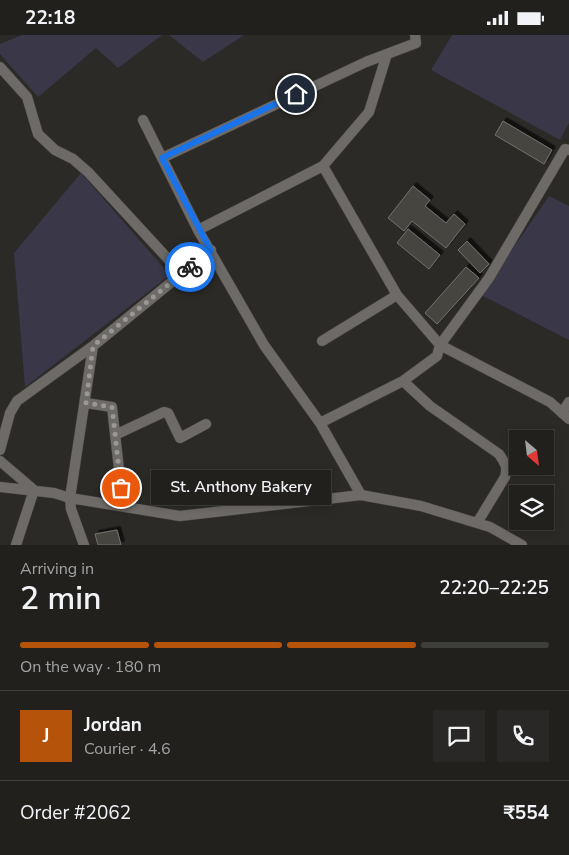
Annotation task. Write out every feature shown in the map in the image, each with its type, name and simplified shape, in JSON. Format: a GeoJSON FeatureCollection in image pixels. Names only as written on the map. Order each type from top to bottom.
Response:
{"type":"FeatureCollection","features":[{"type":"Feature","properties":{"kind":"street"},"geometry":{"type":"LineString","coordinates":[[162,158],[387,54],[416,43],[415,35]]}},
{"type":"Feature","properties":{"kind":"street"},"geometry":{"type":"LineString","coordinates":[[198,230],[323,166],[369,112],[387,54]]}},
{"type":"Feature","properties":{"kind":"street"},"geometry":{"type":"LineString","coordinates":[[0,67],[27,97],[38,134],[55,150],[73,159],[88,172],[181,273]]}},
{"type":"Feature","properties":{"kind":"street"},"geometry":{"type":"LineString","coordinates":[[143,121],[198,230],[264,345],[320,423],[361,495]]}},
{"type":"Feature","properties":{"kind":"street"},"geometry":{"type":"LineString","coordinates":[[320,423],[403,381],[437,355],[440,345],[489,278],[565,149],[569,150]]}},
{"type":"Feature","properties":{"kind":"street"},"geometry":{"type":"LineString","coordinates":[[323,166],[397,295],[440,345],[550,402],[566,416],[569,402]]}},
{"type":"Feature","properties":{"kind":"street"},"geometry":{"type":"LineString","coordinates":[[0,450],[10,413],[17,401],[93,346],[181,273],[211,251]]}},
{"type":"Feature","properties":{"kind":"street"},"geometry":{"type":"LineString","coordinates":[[322,341],[397,295]]}},
{"type":"Feature","properties":{"kind":"street"},"geometry":{"type":"LineString","coordinates":[[84,545],[71,509],[70,498],[86,403],[93,346]]}},
{"type":"Feature","properties":{"kind":"street"},"geometry":{"type":"LineString","coordinates":[[403,381],[430,405],[499,455],[505,463],[507,469],[505,477],[477,523]]}},
{"type":"Feature","properties":{"kind":"street"},"geometry":{"type":"LineString","coordinates":[[86,403],[112,407],[123,505]]}},
{"type":"Feature","properties":{"kind":"street"},"geometry":{"type":"LineString","coordinates":[[115,435],[164,412],[168,413],[180,438],[206,424]]}},
{"type":"Feature","properties":{"kind":"street"},"geometry":{"type":"LineString","coordinates":[[0,461],[34,490]]}},
{"type":"Feature","properties":{"kind":"street"},"geometry":{"type":"LineString","coordinates":[[0,487],[54,493],[70,498],[180,515],[361,495],[421,506],[490,527],[522,545]]}},
{"type":"Feature","properties":{"kind":"street"},"geometry":{"type":"LineString","coordinates":[[16,545],[34,490]]}},
{"type":"Feature","properties":{"kind":"shaded area"},"geometry":{"type":"Polygon","coordinates":[[[22,35],[162,35],[118,68],[96,48],[38,97],[0,54],[0,44],[22,35]]]}},
{"type":"Feature","properties":{"kind":"shaded area"},"geometry":{"type":"Polygon","coordinates":[[[169,35],[244,35],[203,62],[169,35]]]}},
{"type":"Feature","properties":{"kind":"shaded area"},"geometry":{"type":"Polygon","coordinates":[[[452,35],[569,35],[569,123],[560,140],[431,70],[452,35]]]}},
{"type":"Feature","properties":{"kind":"shaded area"},"geometry":{"type":"Polygon","coordinates":[[[81,173],[170,275],[25,387],[14,253],[81,173]]]}},
{"type":"Feature","properties":{"kind":"shaded area"},"geometry":{"type":"Polygon","coordinates":[[[549,196],[569,206],[569,340],[481,295],[549,196]]]}},
{"type":"Feature","properties":{"kind":"building"},"geometry":{"type":"Polygon","coordinates":[[[503,121],[552,150],[544,164],[495,135],[503,121]]]}},
{"type":"Feature","properties":{"kind":"building"},"geometry":{"type":"Polygon","coordinates":[[[413,186],[430,200],[425,206],[446,223],[454,214],[465,224],[446,248],[412,221],[404,231],[388,218],[413,186]]]}},
{"type":"Feature","properties":{"kind":"building"},"geometry":{"type":"Polygon","coordinates":[[[408,229],[440,255],[429,269],[397,243],[408,229]]]}},
{"type":"Feature","properties":{"kind":"building"},"geometry":{"type":"Polygon","coordinates":[[[467,241],[489,264],[480,273],[458,250],[467,241]]]}},
{"type":"Feature","properties":{"kind":"building"},"geometry":{"type":"Polygon","coordinates":[[[466,267],[479,278],[437,324],[425,313],[466,267]]]}},
{"type":"Feature","properties":{"kind":"building"},"geometry":{"type":"Polygon","coordinates":[[[117,530],[121,545],[98,545],[95,534],[117,530]]]}},
{"type":"Feature","properties":{"kind":"way so far"},"geometry":{"type":"LineString","coordinates":[[121,488],[112,407],[86,403],[90,358],[93,346],[190,267]]}},
{"type":"Feature","properties":{"kind":"place","name":"St. Anthony Bakery"},"geometry":{"type":"Point","coordinates":[121,488]}},
{"type":"Feature","properties":{"kind":"route"},"geometry":{"type":"LineString","coordinates":[[190,267],[211,251],[198,230],[162,158],[296,94]]}}]}
